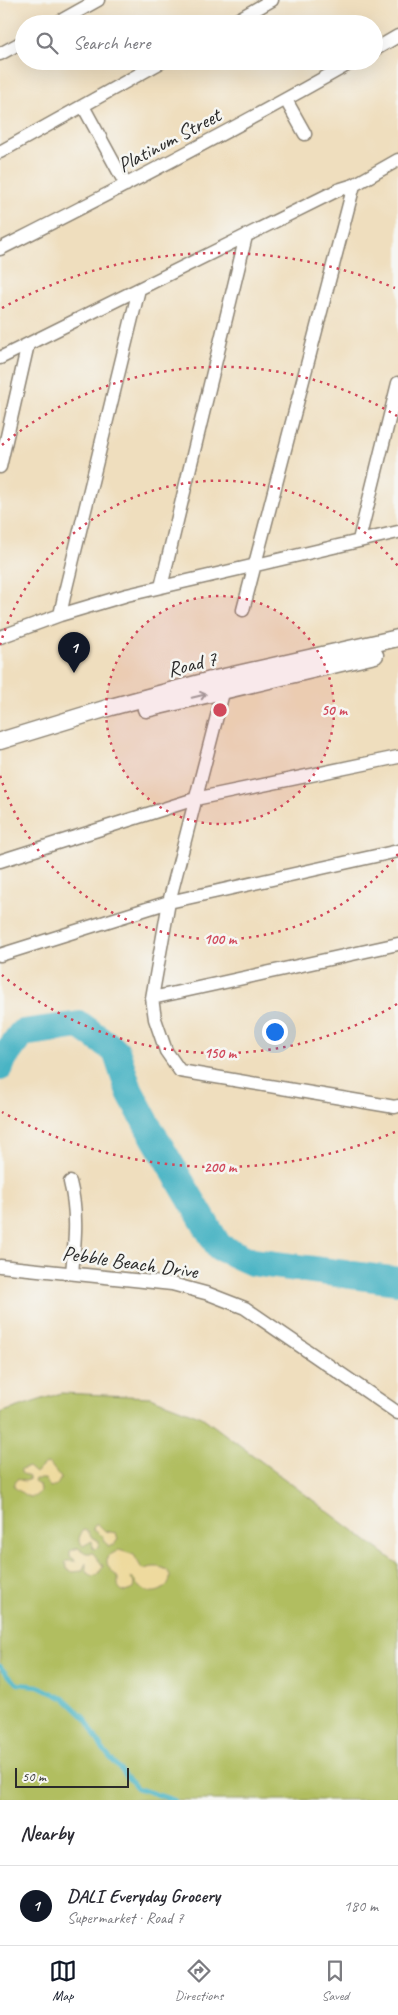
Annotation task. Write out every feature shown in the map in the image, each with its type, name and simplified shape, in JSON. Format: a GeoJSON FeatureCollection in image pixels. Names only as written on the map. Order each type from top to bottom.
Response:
{"type":"FeatureCollection","features":[{"type":"Feature","properties":{"kind":"street"},"geometry":{"type":"LineString","coordinates":[[71,15],[98,0]]}},
{"type":"Feature","properties":{"kind":"street"},"geometry":{"type":"LineString","coordinates":[[246,15],[272,0]]}},
{"type":"Feature","properties":{"kind":"street"},"geometry":{"type":"LineString","coordinates":[[383,45],[398,36]]}},
{"type":"Feature","properties":{"kind":"street"},"geometry":{"type":"LineString","coordinates":[[0,54],[15,46]]}},
{"type":"Feature","properties":{"kind":"street"},"geometry":{"type":"LineString","coordinates":[[0,152],[147,70]]}},
{"type":"Feature","properties":{"kind":"street","name":"Platinum Street"},"geometry":{"type":"LineString","coordinates":[[0,249],[126,185],[338,70]]}},
{"type":"Feature","properties":{"kind":"street"},"geometry":{"type":"LineString","coordinates":[[286,100],[305,134]]}},
{"type":"Feature","properties":{"kind":"street"},"geometry":{"type":"LineString","coordinates":[[83,106],[126,185]]}},
{"type":"Feature","properties":{"kind":"street"},"geometry":{"type":"LineString","coordinates":[[0,358],[338,190],[354,185],[398,160]]}},
{"type":"Feature","properties":{"kind":"street"},"geometry":{"type":"LineString","coordinates":[[244,610],[354,185]]}},
{"type":"Feature","properties":{"kind":"street"},"geometry":{"type":"LineString","coordinates":[[161,587],[246,236]]}},
{"type":"Feature","properties":{"kind":"street"},"geometry":{"type":"LineString","coordinates":[[60,615],[139,289]]}},
{"type":"Feature","properties":{"kind":"street"},"geometry":{"type":"LineString","coordinates":[[0,467],[28,344]]}},
{"type":"Feature","properties":{"kind":"street"},"geometry":{"type":"LineString","coordinates":[[359,540],[398,383]]}},
{"type":"Feature","properties":{"kind":"street"},"geometry":{"type":"LineString","coordinates":[[0,637],[60,615],[161,587],[398,532]]}},
{"type":"Feature","properties":{"kind":"street","name":"Road 7"},"geometry":{"type":"LineString","coordinates":[[0,751],[226,683],[398,638]]}},
{"type":"Feature","properties":{"kind":"street","name":"Road 7"},"geometry":{"type":"LineString","coordinates":[[0,741],[111,707],[398,650]]}},
{"type":"Feature","properties":{"kind":"street"},"geometry":{"type":"LineString","coordinates":[[226,683],[169,902],[152,998],[155,1019],[166,1051],[180,1070],[387,1106],[398,1106]]}},
{"type":"Feature","properties":{"kind":"street"},"geometry":{"type":"LineString","coordinates":[[0,861],[195,800],[398,757]]}},
{"type":"Feature","properties":{"kind":"street"},"geometry":{"type":"LineString","coordinates":[[0,955],[169,902],[398,851]]}},
{"type":"Feature","properties":{"kind":"street"},"geometry":{"type":"LineString","coordinates":[[152,998],[398,944]]}},
{"type":"Feature","properties":{"kind":"street"},"geometry":{"type":"LineString","coordinates":[[70,1182],[76,1202],[72,1273]]}},
{"type":"Feature","properties":{"kind":"street","name":"Pebble Beach Drive"},"geometry":{"type":"LineString","coordinates":[[0,1266],[172,1284],[209,1294],[245,1308],[398,1413]]}},
{"type":"Feature","properties":{"kind":"green space"},"geometry":{"type":"Polygon","coordinates":[[[61,1393],[150,1397],[202,1417],[398,1564],[398,1800],[0,1800],[0,1413],[61,1393]]]}},
{"type":"Feature","properties":{"kind":"sand"},"geometry":{"type":"Polygon","coordinates":[[[49,1463],[61,1478],[57,1485],[50,1487],[45,1479],[35,1479],[34,1482],[39,1485],[40,1491],[34,1497],[27,1496],[14,1487],[17,1479],[29,1480],[29,1477],[21,1473],[21,1469],[28,1467],[35,1473],[49,1463]]]}},
{"type":"Feature","properties":{"kind":"sand"},"geometry":{"type":"Polygon","coordinates":[[[95,1524],[98,1524],[105,1531],[116,1533],[118,1539],[114,1545],[108,1546],[103,1537],[93,1529],[95,1524]]]}},
{"type":"Feature","properties":{"kind":"sand"},"geometry":{"type":"Polygon","coordinates":[[[83,1530],[88,1531],[91,1537],[99,1541],[98,1548],[93,1549],[92,1541],[83,1546],[79,1542],[83,1530]]]}},
{"type":"Feature","properties":{"kind":"sand"},"geometry":{"type":"Polygon","coordinates":[[[78,1548],[86,1553],[93,1553],[103,1566],[98,1575],[92,1576],[86,1572],[86,1563],[82,1571],[73,1572],[67,1569],[65,1562],[76,1561],[70,1556],[70,1551],[78,1548]]]}},
{"type":"Feature","properties":{"kind":"sand"},"geometry":{"type":"Polygon","coordinates":[[[119,1550],[134,1555],[142,1569],[164,1568],[169,1572],[168,1584],[156,1592],[148,1592],[139,1587],[132,1577],[131,1579],[135,1584],[134,1589],[122,1591],[118,1586],[118,1578],[107,1563],[108,1556],[119,1550]]]}},
{"type":"Feature","properties":{"kind":"waterway"},"geometry":{"type":"LineString","coordinates":[[0,1067],[3,1059],[22,1033],[80,1025],[116,1051],[129,1090],[149,1128],[219,1247],[252,1262],[398,1281]]}},
{"type":"Feature","properties":{"kind":"waterway"},"geometry":{"type":"LineString","coordinates":[[0,1666],[18,1684],[38,1686],[65,1699],[85,1718],[103,1750],[137,1788],[174,1800]]}},
{"type":"Feature","properties":{"kind":"place","name":"DALI Everyday Grocery"},"geometry":{"type":"Point","coordinates":[74,673]}}]}
